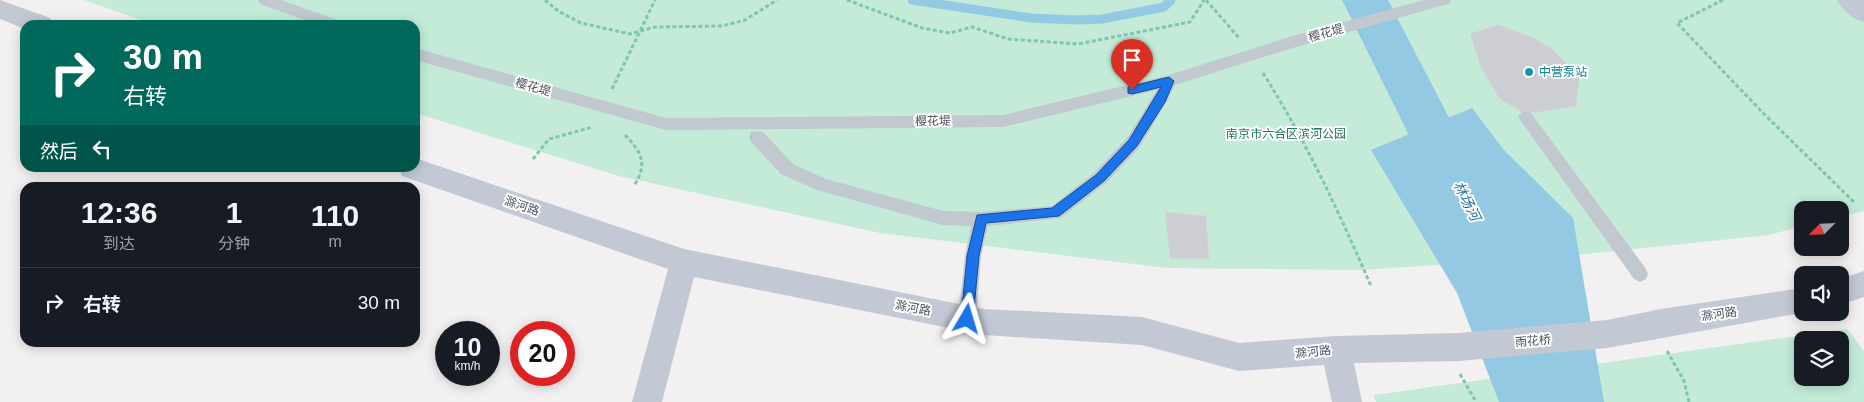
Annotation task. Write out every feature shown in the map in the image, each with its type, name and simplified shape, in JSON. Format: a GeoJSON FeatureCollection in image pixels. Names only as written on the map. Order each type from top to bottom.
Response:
{"type":"FeatureCollection","features":[{"type":"Feature","properties":{"kind":"street"},"geometry":{"type":"LineString","coordinates":[[1849,0],[1864,13]]}},
{"type":"Feature","properties":{"kind":"street"},"geometry":{"type":"LineString","coordinates":[[0,9],[28,20]]}},
{"type":"Feature","properties":{"kind":"street","name":"滁河路"},"geometry":{"type":"LineString","coordinates":[[420,171],[684,262],[967,319],[984,322],[1142,331],[1239,357],[1336,350],[1459,360]]}},
{"type":"Feature","properties":{"kind":"street"},"geometry":{"type":"LineString","coordinates":[[648,402],[684,262]]}},
{"type":"Feature","properties":{"kind":"street"},"geometry":{"type":"LineString","coordinates":[[1849,289],[1864,284]]}},
{"type":"Feature","properties":{"kind":"street","name":"滁河路"},"geometry":{"type":"LineString","coordinates":[[1607,334],[1662,323],[1794,302]]}},
{"type":"Feature","properties":{"kind":"street","name":"雨花桥"},"geometry":{"type":"LineString","coordinates":[[1459,360],[1607,334]]}},
{"type":"Feature","properties":{"kind":"street"},"geometry":{"type":"LineString","coordinates":[[1336,350],[1347,402]]}},
{"type":"Feature","properties":{"kind":"lane"},"geometry":{"type":"LineString","coordinates":[[265,0],[321,20]]}},
{"type":"Feature","properties":{"kind":"lane","name":"樱花堤"},"geometry":{"type":"LineString","coordinates":[[420,55],[666,124],[1003,120],[1169,81],[1289,44],[1444,0]]}},
{"type":"Feature","properties":{"kind":"lane"},"geometry":{"type":"LineString","coordinates":[[757,137],[787,169],[822,185],[943,218],[981,219],[1054,213],[1100,178],[1133,143],[1162,99],[1169,81]]}},
{"type":"Feature","properties":{"kind":"lane"},"geometry":{"type":"LineString","coordinates":[[1526,117],[1640,274]]}},
{"type":"Feature","properties":{"kind":"lane"},"geometry":{"type":"LineString","coordinates":[[967,319],[973,256],[981,219]]}},
{"type":"Feature","properties":{"kind":"path"},"geometry":{"type":"LineString","coordinates":[[545,0],[558,11],[581,23],[630,34],[655,28],[722,26],[745,20],[778,0]]}},
{"type":"Feature","properties":{"kind":"path"},"geometry":{"type":"LineString","coordinates":[[609,97],[618,71],[647,19],[655,0]]}},
{"type":"Feature","properties":{"kind":"path"},"geometry":{"type":"LineString","coordinates":[[847,0],[922,28],[950,33],[972,28],[1008,39],[1078,44],[1190,22],[1205,0],[1222,15],[1243,42]]}},
{"type":"Feature","properties":{"kind":"path"},"geometry":{"type":"LineString","coordinates":[[1723,0],[1677,23],[1765,115],[1854,202]]}},
{"type":"Feature","properties":{"kind":"path"},"geometry":{"type":"LineString","coordinates":[[1259,66],[1285,108],[1332,196],[1371,286]]}},
{"type":"Feature","properties":{"kind":"path"},"geometry":{"type":"LineString","coordinates":[[533,159],[549,140],[589,126],[598,128]]}},
{"type":"Feature","properties":{"kind":"path"},"geometry":{"type":"LineString","coordinates":[[624,134],[638,149],[643,162],[643,173],[634,186]]}},
{"type":"Feature","properties":{"kind":"path"},"geometry":{"type":"LineString","coordinates":[[1665,348],[1684,381],[1689,402]]}},
{"type":"Feature","properties":{"kind":"path"},"geometry":{"type":"LineString","coordinates":[[1459,360],[1476,402]]}},
{"type":"Feature","properties":{"kind":"green space","name":"南京市六合区滨河公园"},"geometry":{"type":"Polygon","coordinates":[[[84,0],[1864,0],[1864,211],[1849,215],[1849,201],[1794,201],[1794,228],[1769,235],[1557,257],[1361,270],[1167,268],[880,233],[619,176],[420,115],[420,20],[141,20],[84,0]]]}},
{"type":"Feature","properties":{"kind":"green space"},"geometry":{"type":"Polygon","coordinates":[[[1847,329],[1849,331],[1833,331],[1847,329]]]}},
{"type":"Feature","properties":{"kind":"green space"},"geometry":{"type":"Polygon","coordinates":[[[1849,332],[1864,351],[1864,402],[1376,402],[1374,395],[1794,336],[1794,386],[1849,386],[1849,332]]]}},
{"type":"Feature","properties":{"kind":"water"},"geometry":{"type":"Polygon","coordinates":[[[1472,108],[1504,150],[1573,218],[1604,402],[1499,402],[1457,293],[1371,150],[1472,108]]]}},
{"type":"Feature","properties":{"kind":"building","name":"中营泵站"},"geometry":{"type":"Polygon","coordinates":[[[1498,25],[1532,37],[1553,50],[1579,77],[1576,106],[1525,114],[1499,98],[1481,67],[1470,34],[1498,25]]]}},
{"type":"Feature","properties":{"kind":"building"},"geometry":{"type":"Polygon","coordinates":[[[1165,212],[1206,216],[1209,259],[1170,258],[1165,212]]]}},
{"type":"Feature","properties":{"kind":"waterway"},"geometry":{"type":"LineString","coordinates":[[912,0],[1031,18],[1076,20],[1102,19],[1164,7],[1171,0]]}},
{"type":"Feature","properties":{"kind":"waterway","name":"林场河"},"geometry":{"type":"LineString","coordinates":[[1365,0],[1461,189]]}},
{"type":"Feature","properties":{"kind":"place","name":"中营泵站"},"geometry":{"type":"Point","coordinates":[1529,72]}},
{"type":"Feature","properties":{"kind":"route"},"geometry":{"type":"LineString","coordinates":[[967,319],[973,256],[981,219],[1054,213],[1100,178],[1133,143],[1162,99],[1169,81],[1132,90]]}}]}
